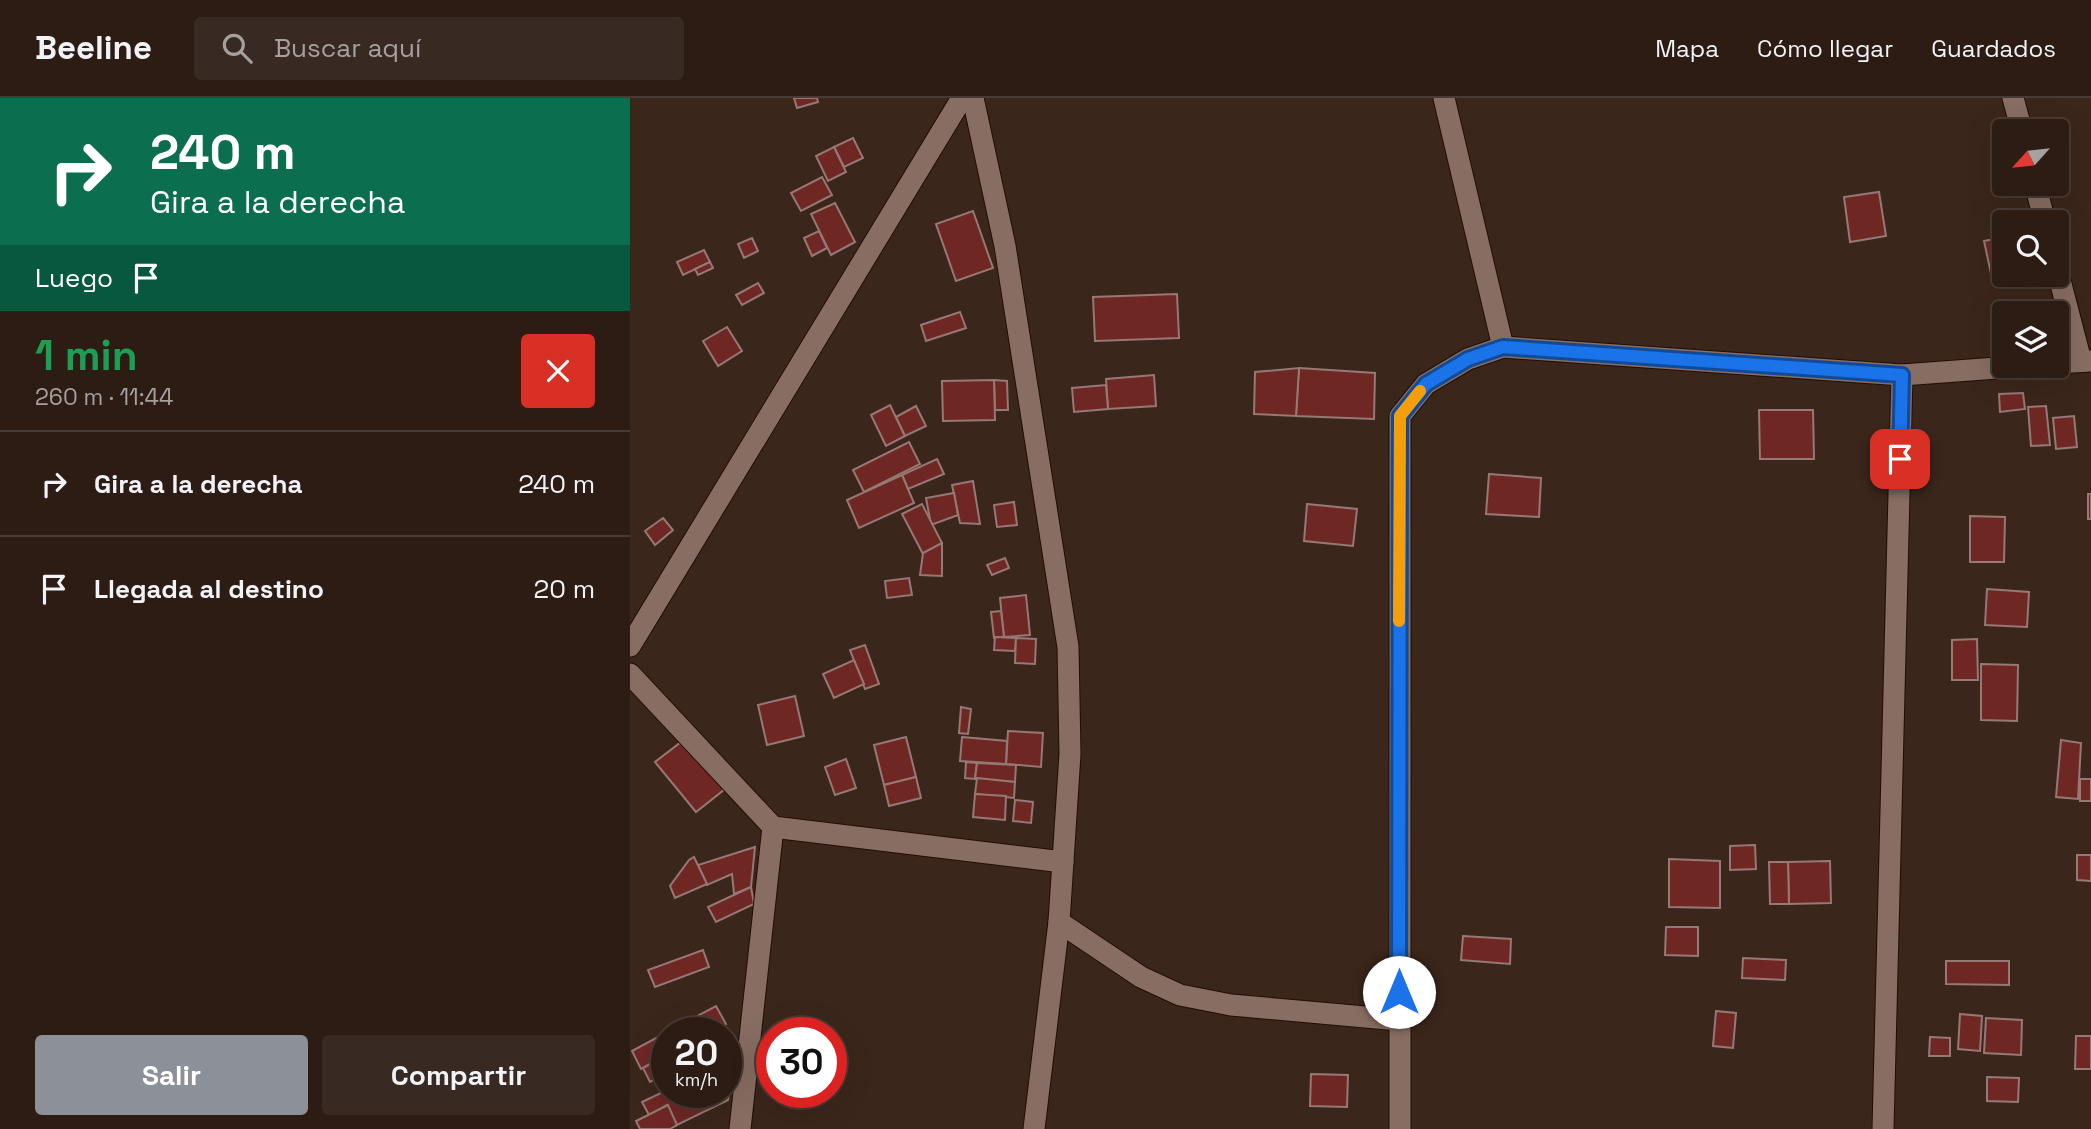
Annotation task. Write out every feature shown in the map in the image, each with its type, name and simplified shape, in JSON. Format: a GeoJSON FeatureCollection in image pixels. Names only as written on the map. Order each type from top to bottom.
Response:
{"type":"FeatureCollection","features":[{"type":"Feature","properties":{"kind":"street"},"geometry":{"type":"LineString","coordinates":[[630,646],[962,98]]}},
{"type":"Feature","properties":{"kind":"street"},"geometry":{"type":"LineString","coordinates":[[973,98],[1005,246],[1068,647],[1070,754],[1059,922],[1034,1129]]}},
{"type":"Feature","properties":{"kind":"street"},"geometry":{"type":"LineString","coordinates":[[1444,98],[1503,347]]}},
{"type":"Feature","properties":{"kind":"street"},"geometry":{"type":"LineString","coordinates":[[2013,98],[2019,119]]}},
{"type":"Feature","properties":{"kind":"street"},"geometry":{"type":"LineString","coordinates":[[2063,287],[2086,361]]}},
{"type":"Feature","properties":{"kind":"street"},"geometry":{"type":"LineString","coordinates":[[1400,1129],[1400,416],[1426,384],[1468,359],[1503,347],[1902,375],[1992,368]]}},
{"type":"Feature","properties":{"kind":"street"},"geometry":{"type":"LineString","coordinates":[[1882,1129],[1902,375]]}},
{"type":"Feature","properties":{"kind":"street"},"geometry":{"type":"LineString","coordinates":[[630,674],[773,827],[1063,862]]}},
{"type":"Feature","properties":{"kind":"street"},"geometry":{"type":"LineString","coordinates":[[740,1129],[773,827]]}},
{"type":"Feature","properties":{"kind":"street"},"geometry":{"type":"LineString","coordinates":[[1059,922],[1141,977],[1181,995],[1231,1005],[1399,1020]]}},
{"type":"Feature","properties":{"kind":"building"},"geometry":{"type":"Polygon","coordinates":[[[794,98],[817,98],[818,102],[797,108],[794,98]]]}},
{"type":"Feature","properties":{"kind":"building"},"geometry":{"type":"Polygon","coordinates":[[[853,138],[863,158],[844,167],[834,147],[853,138]]]}},
{"type":"Feature","properties":{"kind":"building"},"geometry":{"type":"Polygon","coordinates":[[[834,147],[846,172],[828,181],[816,156],[834,147]]]}},
{"type":"Feature","properties":{"kind":"building"},"geometry":{"type":"Polygon","coordinates":[[[822,177],[832,195],[801,211],[791,193],[822,177]]]}},
{"type":"Feature","properties":{"kind":"building"},"geometry":{"type":"Polygon","coordinates":[[[1879,192],[1886,236],[1850,242],[1844,197],[1879,192]]]}},
{"type":"Feature","properties":{"kind":"building"},"geometry":{"type":"Polygon","coordinates":[[[835,203],[855,242],[831,255],[811,214],[835,203]]]}},
{"type":"Feature","properties":{"kind":"building"},"geometry":{"type":"Polygon","coordinates":[[[973,211],[993,268],[956,281],[936,224],[973,211]]]}},
{"type":"Feature","properties":{"kind":"building"},"geometry":{"type":"Polygon","coordinates":[[[819,231],[827,248],[812,256],[804,238],[819,231]]]}},
{"type":"Feature","properties":{"kind":"building"},"geometry":{"type":"Polygon","coordinates":[[[752,238],[758,251],[744,258],[738,244],[752,238]]]}},
{"type":"Feature","properties":{"kind":"building"},"geometry":{"type":"Polygon","coordinates":[[[1992,239],[1992,278],[1984,241],[1992,239]]]}},
{"type":"Feature","properties":{"kind":"building"},"geometry":{"type":"Polygon","coordinates":[[[704,250],[710,262],[683,275],[677,262],[704,250]]]}},
{"type":"Feature","properties":{"kind":"building"},"geometry":{"type":"Polygon","coordinates":[[[710,262],[713,268],[698,275],[695,269],[710,262]]]}},
{"type":"Feature","properties":{"kind":"building"},"geometry":{"type":"Polygon","coordinates":[[[758,283],[764,293],[742,305],[736,295],[758,283]]]}},
{"type":"Feature","properties":{"kind":"building"},"geometry":{"type":"Polygon","coordinates":[[[1177,294],[1179,338],[1095,341],[1093,297],[1177,294]]]}},
{"type":"Feature","properties":{"kind":"building"},"geometry":{"type":"Polygon","coordinates":[[[960,312],[966,328],[926,341],[921,325],[960,312]]]}},
{"type":"Feature","properties":{"kind":"building"},"geometry":{"type":"Polygon","coordinates":[[[727,327],[742,351],[718,366],[703,341],[727,327]]]}},
{"type":"Feature","properties":{"kind":"building"},"geometry":{"type":"Polygon","coordinates":[[[1299,368],[1375,373],[1374,419],[1296,416],[1299,368]]]}},
{"type":"Feature","properties":{"kind":"building"},"geometry":{"type":"Polygon","coordinates":[[[1299,368],[1296,416],[1254,414],[1255,372],[1299,368]]]}},
{"type":"Feature","properties":{"kind":"building"},"geometry":{"type":"Polygon","coordinates":[[[1154,375],[1156,406],[1108,409],[1106,379],[1154,375]]]}},
{"type":"Feature","properties":{"kind":"building"},"geometry":{"type":"Polygon","coordinates":[[[994,380],[1007,381],[1008,410],[995,410],[994,380]]]}},
{"type":"Feature","properties":{"kind":"building"},"geometry":{"type":"Polygon","coordinates":[[[994,380],[995,420],[943,421],[942,381],[994,380]]]}},
{"type":"Feature","properties":{"kind":"building"},"geometry":{"type":"Polygon","coordinates":[[[1106,385],[1108,409],[1074,412],[1072,388],[1106,385]]]}},
{"type":"Feature","properties":{"kind":"building"},"geometry":{"type":"Polygon","coordinates":[[[2023,393],[2025,409],[2000,412],[1999,394],[2023,393]]]}},
{"type":"Feature","properties":{"kind":"building"},"geometry":{"type":"Polygon","coordinates":[[[890,405],[905,436],[886,446],[871,415],[890,405]]]}},
{"type":"Feature","properties":{"kind":"building"},"geometry":{"type":"Polygon","coordinates":[[[916,406],[926,426],[905,436],[896,417],[916,406]]]}},
{"type":"Feature","properties":{"kind":"building"},"geometry":{"type":"Polygon","coordinates":[[[2046,406],[2050,445],[2031,446],[2028,407],[2046,406]]]}},
{"type":"Feature","properties":{"kind":"building"},"geometry":{"type":"Polygon","coordinates":[[[1759,410],[1813,410],[1814,459],[1760,459],[1759,410]]]}},
{"type":"Feature","properties":{"kind":"building"},"geometry":{"type":"Polygon","coordinates":[[[2074,416],[2077,447],[2056,449],[2053,418],[2074,416]]]}},
{"type":"Feature","properties":{"kind":"building"},"geometry":{"type":"Polygon","coordinates":[[[909,442],[920,464],[864,492],[853,470],[909,442]]]}},
{"type":"Feature","properties":{"kind":"building"},"geometry":{"type":"Polygon","coordinates":[[[937,459],[944,474],[908,489],[902,475],[937,459]]]}},
{"type":"Feature","properties":{"kind":"building"},"geometry":{"type":"Polygon","coordinates":[[[1489,474],[1541,478],[1539,517],[1486,514],[1489,474]]]}},
{"type":"Feature","properties":{"kind":"building"},"geometry":{"type":"Polygon","coordinates":[[[902,475],[914,503],[859,528],[847,500],[902,475]]]}},
{"type":"Feature","properties":{"kind":"building"},"geometry":{"type":"Polygon","coordinates":[[[973,481],[980,524],[960,523],[952,485],[973,481]]]}},
{"type":"Feature","properties":{"kind":"building"},"geometry":{"type":"Polygon","coordinates":[[[954,493],[958,515],[931,525],[926,498],[954,493]]]}},
{"type":"Feature","properties":{"kind":"building"},"geometry":{"type":"Polygon","coordinates":[[[2088,494],[2091,494],[2091,519],[2088,519],[2088,494]]]}},
{"type":"Feature","properties":{"kind":"building"},"geometry":{"type":"Polygon","coordinates":[[[1014,502],[1017,525],[997,527],[994,505],[1014,502]]]}},
{"type":"Feature","properties":{"kind":"building"},"geometry":{"type":"Polygon","coordinates":[[[922,504],[942,543],[923,554],[902,514],[922,504]]]}},
{"type":"Feature","properties":{"kind":"building"},"geometry":{"type":"Polygon","coordinates":[[[1307,504],[1357,509],[1353,546],[1304,541],[1307,504]]]}},
{"type":"Feature","properties":{"kind":"building"},"geometry":{"type":"Polygon","coordinates":[[[1970,516],[2005,517],[2004,562],[1970,562],[1970,516]]]}},
{"type":"Feature","properties":{"kind":"building"},"geometry":{"type":"Polygon","coordinates":[[[663,518],[673,530],[655,545],[645,531],[663,518]]]}},
{"type":"Feature","properties":{"kind":"building"},"geometry":{"type":"Polygon","coordinates":[[[942,543],[942,576],[920,575],[923,553],[942,543]]]}},
{"type":"Feature","properties":{"kind":"building"},"geometry":{"type":"Polygon","coordinates":[[[1005,558],[1009,568],[992,575],[987,565],[1005,558]]]}},
{"type":"Feature","properties":{"kind":"building"},"geometry":{"type":"Polygon","coordinates":[[[909,578],[912,595],[887,598],[885,581],[909,578]]]}},
{"type":"Feature","properties":{"kind":"building"},"geometry":{"type":"Polygon","coordinates":[[[1987,589],[2029,592],[2027,627],[1985,625],[1987,589]]]}},
{"type":"Feature","properties":{"kind":"building"},"geometry":{"type":"Polygon","coordinates":[[[1026,595],[1030,635],[1004,637],[1000,598],[1026,595]]]}},
{"type":"Feature","properties":{"kind":"building"},"geometry":{"type":"Polygon","coordinates":[[[1001,611],[1004,637],[994,638],[991,612],[1001,611]]]}},
{"type":"Feature","properties":{"kind":"building"},"geometry":{"type":"Polygon","coordinates":[[[995,637],[1016,638],[1015,651],[994,650],[995,637]]]}},
{"type":"Feature","properties":{"kind":"building"},"geometry":{"type":"Polygon","coordinates":[[[1016,638],[1036,639],[1035,664],[1015,663],[1016,638]]]}},
{"type":"Feature","properties":{"kind":"building"},"geometry":{"type":"Polygon","coordinates":[[[1977,639],[1978,680],[1952,680],[1952,640],[1977,639]]]}},
{"type":"Feature","properties":{"kind":"building"},"geometry":{"type":"Polygon","coordinates":[[[865,645],[879,684],[865,689],[850,650],[865,645]]]}},
{"type":"Feature","properties":{"kind":"building"},"geometry":{"type":"Polygon","coordinates":[[[854,660],[864,684],[834,698],[823,674],[854,660]]]}},
{"type":"Feature","properties":{"kind":"building"},"geometry":{"type":"Polygon","coordinates":[[[1981,664],[2018,665],[2017,721],[1981,720],[1981,664]]]}},
{"type":"Feature","properties":{"kind":"building"},"geometry":{"type":"Polygon","coordinates":[[[795,696],[804,736],[767,745],[758,705],[795,696]]]}},
{"type":"Feature","properties":{"kind":"building"},"geometry":{"type":"Polygon","coordinates":[[[961,707],[971,709],[968,734],[959,733],[961,707]]]}},
{"type":"Feature","properties":{"kind":"building"},"geometry":{"type":"Polygon","coordinates":[[[1008,731],[1043,733],[1041,767],[1006,764],[1008,731]]]}},
{"type":"Feature","properties":{"kind":"building"},"geometry":{"type":"Polygon","coordinates":[[[906,737],[916,777],[884,785],[874,745],[906,737]]]}},
{"type":"Feature","properties":{"kind":"building"},"geometry":{"type":"Polygon","coordinates":[[[962,737],[1007,741],[1006,764],[960,761],[962,737]]]}},
{"type":"Feature","properties":{"kind":"building"},"geometry":{"type":"Polygon","coordinates":[[[685,739],[725,789],[696,812],[655,762],[685,739]]]}},
{"type":"Feature","properties":{"kind":"building"},"geometry":{"type":"Polygon","coordinates":[[[2061,740],[2081,743],[2078,799],[2056,797],[2061,740]]]}},
{"type":"Feature","properties":{"kind":"building"},"geometry":{"type":"Polygon","coordinates":[[[846,759],[856,788],[835,795],[825,767],[846,759]]]}},
{"type":"Feature","properties":{"kind":"building"},"geometry":{"type":"Polygon","coordinates":[[[966,762],[977,763],[975,779],[965,778],[966,762]]]}},
{"type":"Feature","properties":{"kind":"building"},"geometry":{"type":"Polygon","coordinates":[[[977,763],[1016,765],[1015,782],[975,779],[977,763]]]}},
{"type":"Feature","properties":{"kind":"building"},"geometry":{"type":"Polygon","coordinates":[[[916,777],[921,798],[889,806],[884,785],[916,777]]]}},
{"type":"Feature","properties":{"kind":"building"},"geometry":{"type":"Polygon","coordinates":[[[977,778],[1015,782],[1014,798],[975,794],[977,778]]]}},
{"type":"Feature","properties":{"kind":"building"},"geometry":{"type":"Polygon","coordinates":[[[2080,779],[2091,779],[2091,801],[2080,801],[2080,779]]]}},
{"type":"Feature","properties":{"kind":"building"},"geometry":{"type":"Polygon","coordinates":[[[975,794],[1006,796],[1005,820],[973,817],[975,794]]]}},
{"type":"Feature","properties":{"kind":"building"},"geometry":{"type":"Polygon","coordinates":[[[1015,800],[1033,802],[1031,823],[1013,821],[1015,800]]]}},
{"type":"Feature","properties":{"kind":"building"},"geometry":{"type":"Polygon","coordinates":[[[1755,845],[1756,869],[1730,870],[1730,846],[1755,845]]]}},
{"type":"Feature","properties":{"kind":"building"},"geometry":{"type":"Polygon","coordinates":[[[755,847],[751,887],[734,894],[732,874],[707,885],[698,865],[755,847]]]}},
{"type":"Feature","properties":{"kind":"building"},"geometry":{"type":"Polygon","coordinates":[[[2077,855],[2091,855],[2091,881],[2077,880],[2077,855]]]}},
{"type":"Feature","properties":{"kind":"building"},"geometry":{"type":"Polygon","coordinates":[[[694,857],[707,884],[675,898],[670,886],[694,857]]]}},
{"type":"Feature","properties":{"kind":"building"},"geometry":{"type":"Polygon","coordinates":[[[1669,859],[1720,861],[1720,908],[1669,907],[1669,859]]]}},
{"type":"Feature","properties":{"kind":"building"},"geometry":{"type":"Polygon","coordinates":[[[1830,861],[1831,903],[1789,904],[1788,862],[1830,861]]]}},
{"type":"Feature","properties":{"kind":"building"},"geometry":{"type":"Polygon","coordinates":[[[1769,862],[1788,862],[1789,904],[1770,904],[1769,862]]]}},
{"type":"Feature","properties":{"kind":"building"},"geometry":{"type":"Polygon","coordinates":[[[751,887],[754,904],[716,922],[708,907],[751,887]]]}},
{"type":"Feature","properties":{"kind":"building"},"geometry":{"type":"Polygon","coordinates":[[[1666,927],[1698,927],[1698,956],[1665,955],[1666,927]]]}},
{"type":"Feature","properties":{"kind":"building"},"geometry":{"type":"Polygon","coordinates":[[[1463,936],[1511,939],[1510,964],[1461,960],[1463,936]]]}},
{"type":"Feature","properties":{"kind":"building"},"geometry":{"type":"Polygon","coordinates":[[[703,950],[709,967],[655,987],[648,970],[703,950]]]}},
{"type":"Feature","properties":{"kind":"building"},"geometry":{"type":"Polygon","coordinates":[[[1743,958],[1786,960],[1785,980],[1742,978],[1743,958]]]}},
{"type":"Feature","properties":{"kind":"building"},"geometry":{"type":"Polygon","coordinates":[[[1946,961],[2009,961],[2009,985],[1946,984],[1946,961]]]}},
{"type":"Feature","properties":{"kind":"building"},"geometry":{"type":"Polygon","coordinates":[[[716,1006],[722,1017],[695,1017],[716,1006]]]}},
{"type":"Feature","properties":{"kind":"building"},"geometry":{"type":"Polygon","coordinates":[[[1716,1011],[1736,1013],[1733,1048],[1713,1046],[1716,1011]]]}},
{"type":"Feature","properties":{"kind":"building"},"geometry":{"type":"Polygon","coordinates":[[[1960,1014],[1982,1016],[1980,1051],[1958,1049],[1960,1014]]]}},
{"type":"Feature","properties":{"kind":"building"},"geometry":{"type":"Polygon","coordinates":[[[1986,1018],[2022,1020],[2021,1055],[1984,1053],[1986,1018]]]}},
{"type":"Feature","properties":{"kind":"building"},"geometry":{"type":"Polygon","coordinates":[[[2076,1036],[2091,1036],[2091,1069],[2075,1069],[2076,1036]]]}},
{"type":"Feature","properties":{"kind":"building"},"geometry":{"type":"Polygon","coordinates":[[[1930,1037],[1950,1038],[1950,1056],[1929,1056],[1930,1037]]]}},
{"type":"Feature","properties":{"kind":"building"},"geometry":{"type":"Polygon","coordinates":[[[651,1041],[651,1064],[641,1069],[632,1051],[651,1041]]]}},
{"type":"Feature","properties":{"kind":"building"},"geometry":{"type":"Polygon","coordinates":[[[651,1064],[651,1081],[650,1082],[643,1068],[651,1064]]]}},
{"type":"Feature","properties":{"kind":"building"},"geometry":{"type":"Polygon","coordinates":[[[1311,1074],[1348,1075],[1347,1107],[1310,1106],[1311,1074]]]}},
{"type":"Feature","properties":{"kind":"building"},"geometry":{"type":"Polygon","coordinates":[[[1987,1077],[2019,1078],[2018,1102],[1987,1101],[1987,1077]]]}},
{"type":"Feature","properties":{"kind":"building"},"geometry":{"type":"Polygon","coordinates":[[[651,1098],[651,1108],[662,1108],[649,1115],[642,1102],[651,1098]]]}},
{"type":"Feature","properties":{"kind":"building"},"geometry":{"type":"Polygon","coordinates":[[[662,1108],[669,1108],[677,1125],[670,1129],[640,1129],[636,1121],[662,1108]]]}},
{"type":"Feature","properties":{"kind":"building"},"geometry":{"type":"Polygon","coordinates":[[[668,1108],[712,1108],[677,1125],[668,1108]]]}},
{"type":"Feature","properties":{"kind":"slow traffic"},"geometry":{"type":"LineString","coordinates":[[1399,621],[1400,416],[1420,391]]}},
{"type":"Feature","properties":{"kind":"route"},"geometry":{"type":"LineString","coordinates":[[1399,992],[1400,416],[1426,384],[1468,359],[1503,347],[1902,375],[1900,459]]}}]}
